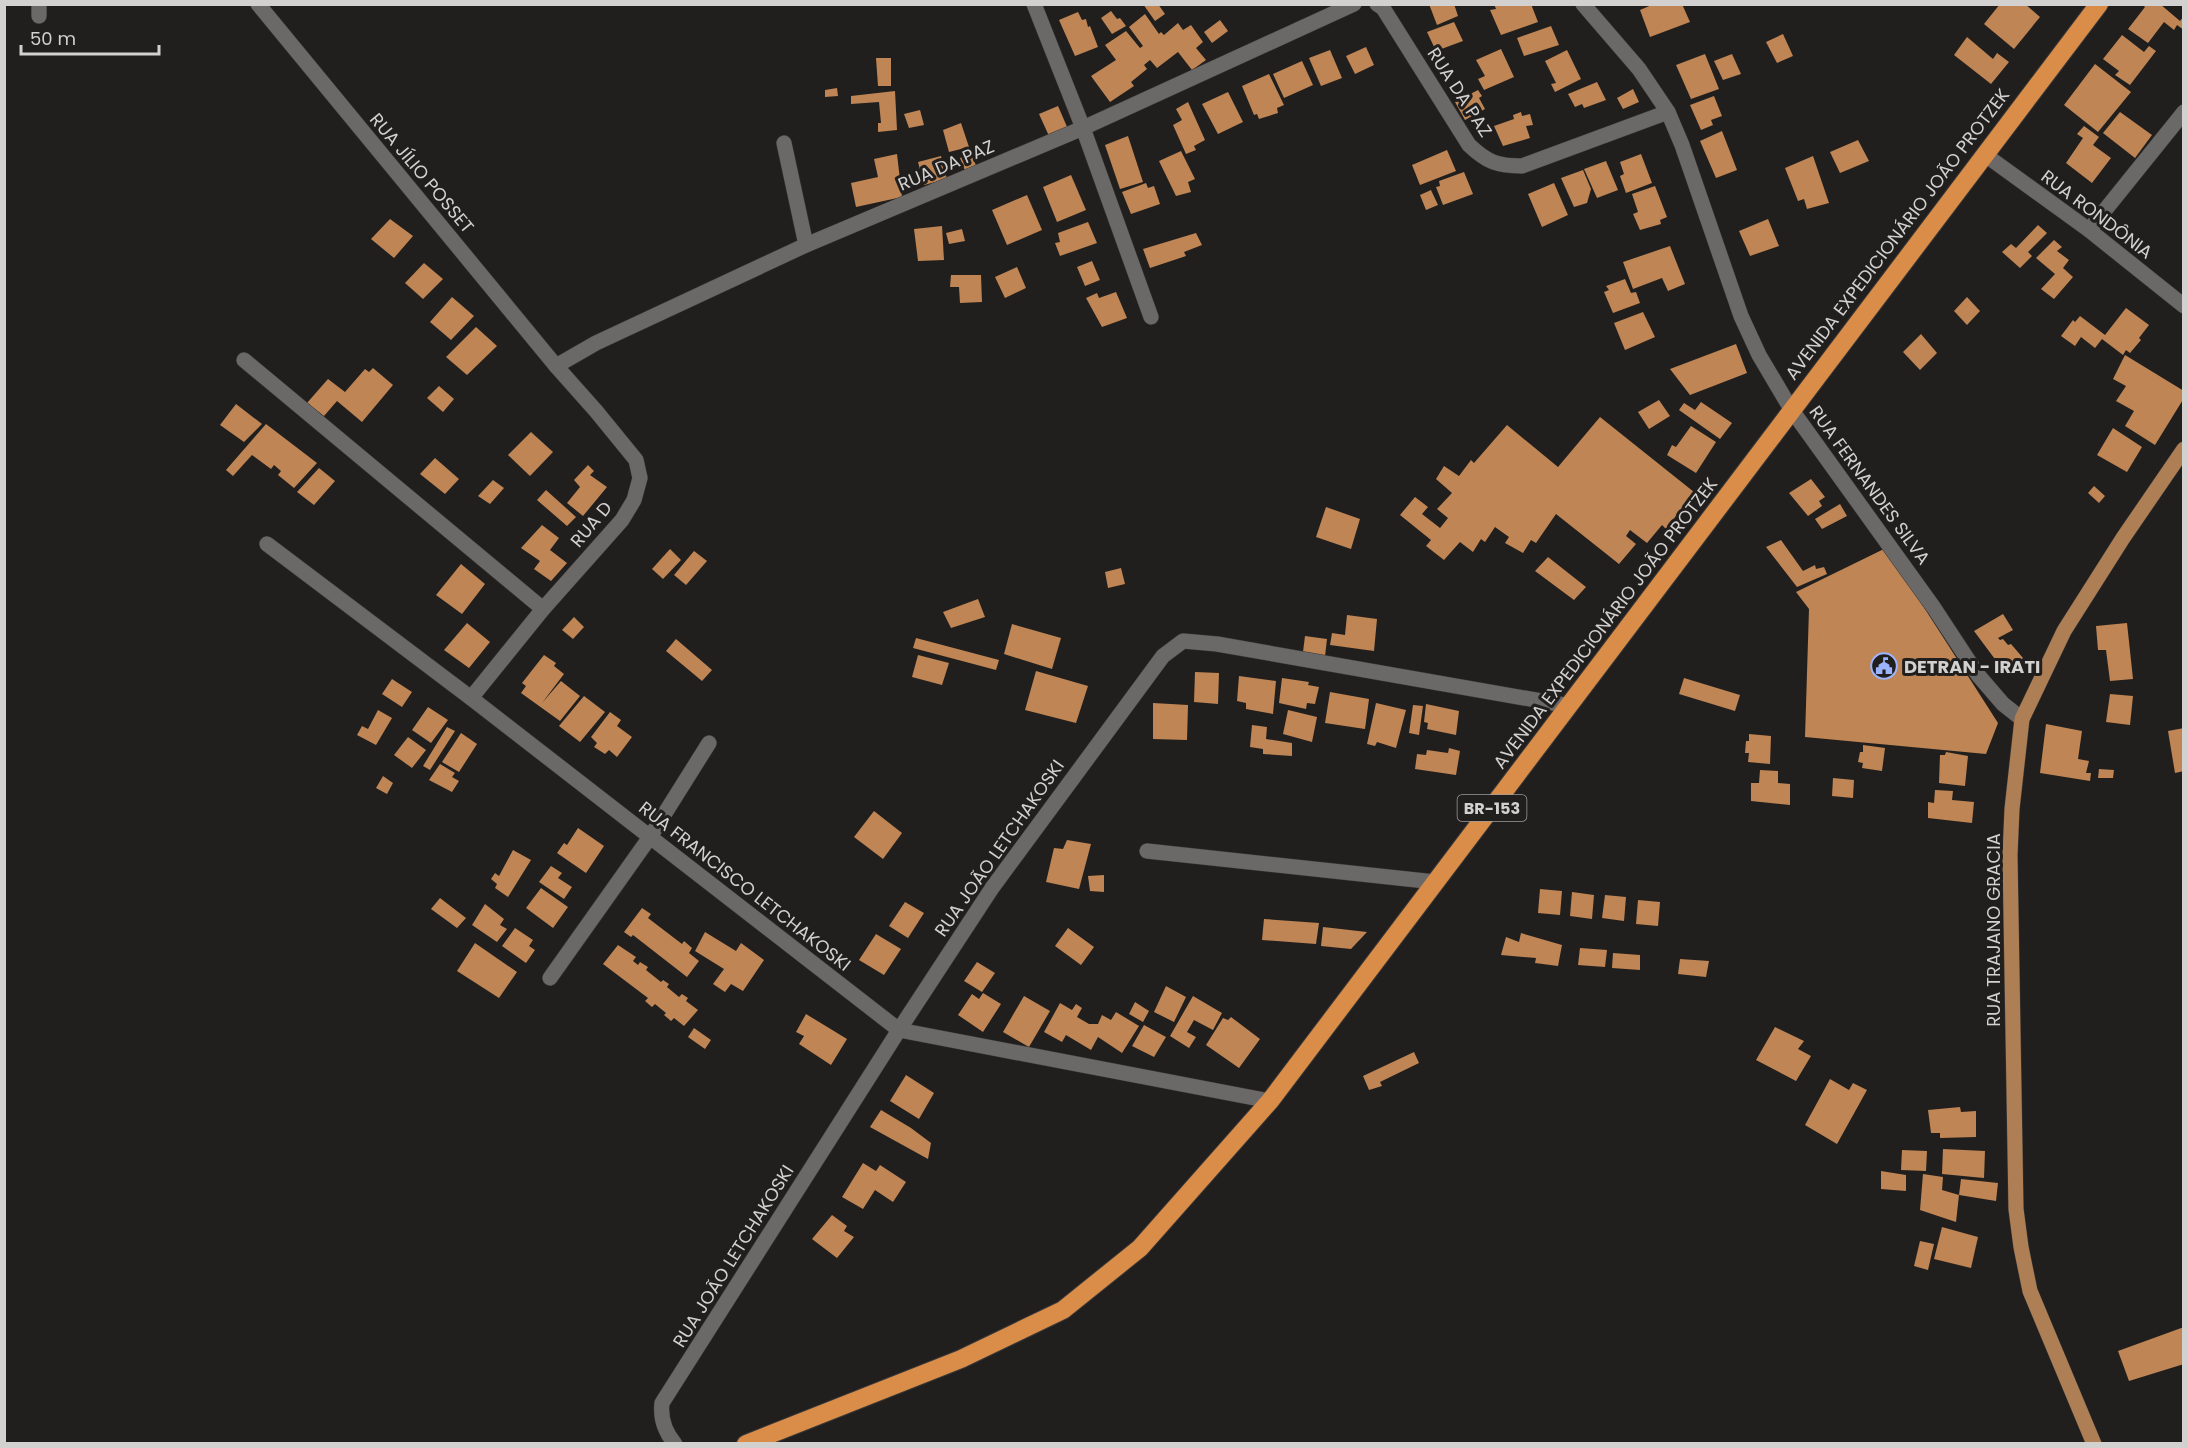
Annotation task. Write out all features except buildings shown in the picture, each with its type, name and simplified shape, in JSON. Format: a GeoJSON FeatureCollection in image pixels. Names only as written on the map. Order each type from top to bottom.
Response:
{"type":"FeatureCollection","features":[{"type":"Feature","properties":{"kind":"highway","name":"AVENIDA EXPEDICIONÁRIO JOÃO PROTZEK"},"geometry":{"type":"LineString","coordinates":[[746,1443],[961,1359],[1063,1310],[1140,1248],[1270,1101],[2098,4]]}},
{"type":"Feature","properties":{"kind":"main road","name":"RUA TRAJANO GRACIA"},"geometry":{"type":"LineString","coordinates":[[2094,1443],[2030,1291],[2016,1209],[2010,855],[2012,809],[2022,718],[2064,631],[2123,538],[2184,449]]}},
{"type":"Feature","properties":{"kind":"street","name":"RUA JÍLIO POSSET"},"geometry":{"type":"LineString","coordinates":[[258,4],[556,366]]}},
{"type":"Feature","properties":{"kind":"street"},"geometry":{"type":"LineString","coordinates":[[1034,4],[1083,128],[1151,317]]}},
{"type":"Feature","properties":{"kind":"street","name":"RUA DA PAZ"},"geometry":{"type":"LineString","coordinates":[[556,366],[596,343],[806,245],[1083,128],[1354,4]]}},
{"type":"Feature","properties":{"kind":"street","name":"RUA DA PAZ"},"geometry":{"type":"LineString","coordinates":[[1377,4],[1383,8],[1469,145],[1483,158],[1503,166],[1522,166],[1668,112]]}},
{"type":"Feature","properties":{"kind":"street","name":"RUA FERNANDES SILVA"},"geometry":{"type":"LineString","coordinates":[[1583,4],[1639,69],[1668,112],[1682,145],[1741,316],[1759,355],[1791,409],[1934,608],[1978,675],[2003,704],[2022,718]]}},
{"type":"Feature","properties":{"kind":"street"},"geometry":{"type":"LineString","coordinates":[[2089,230],[2184,112]]}},
{"type":"Feature","properties":{"kind":"street"},"geometry":{"type":"LineString","coordinates":[[784,143],[806,245]]}},
{"type":"Feature","properties":{"kind":"street","name":"RUA RONDÔNIA"},"geometry":{"type":"LineString","coordinates":[[1984,154],[2089,230],[2184,306]]}},
{"type":"Feature","properties":{"kind":"street"},"geometry":{"type":"LineString","coordinates":[[244,360],[543,609]]}},
{"type":"Feature","properties":{"kind":"street","name":"RUA D"},"geometry":{"type":"LineString","coordinates":[[471,698],[543,609],[622,520],[634,500],[640,478],[636,460],[556,366]]}},
{"type":"Feature","properties":{"kind":"street","name":"RUA FRANCISCO LETCHAKOSKI"},"geometry":{"type":"LineString","coordinates":[[267,544],[471,698],[899,1030],[1270,1101]]}},
{"type":"Feature","properties":{"kind":"street","name":"RUA JOÃO LETCHAKOSKI"},"geometry":{"type":"LineString","coordinates":[[675,1443],[663,1423],[662,1403],[992,888],[1163,656],[1183,641],[1228,646],[1570,706]]}},
{"type":"Feature","properties":{"kind":"street"},"geometry":{"type":"LineString","coordinates":[[550,978],[650,837],[709,743]]}},
{"type":"Feature","properties":{"kind":"street"},"geometry":{"type":"LineString","coordinates":[[1147,851],[1435,882]]}},
{"type":"Feature","properties":{"kind":"place","name":"DETRAN - IRATI"},"geometry":{"type":"Point","coordinates":[1884,666]}}]}
